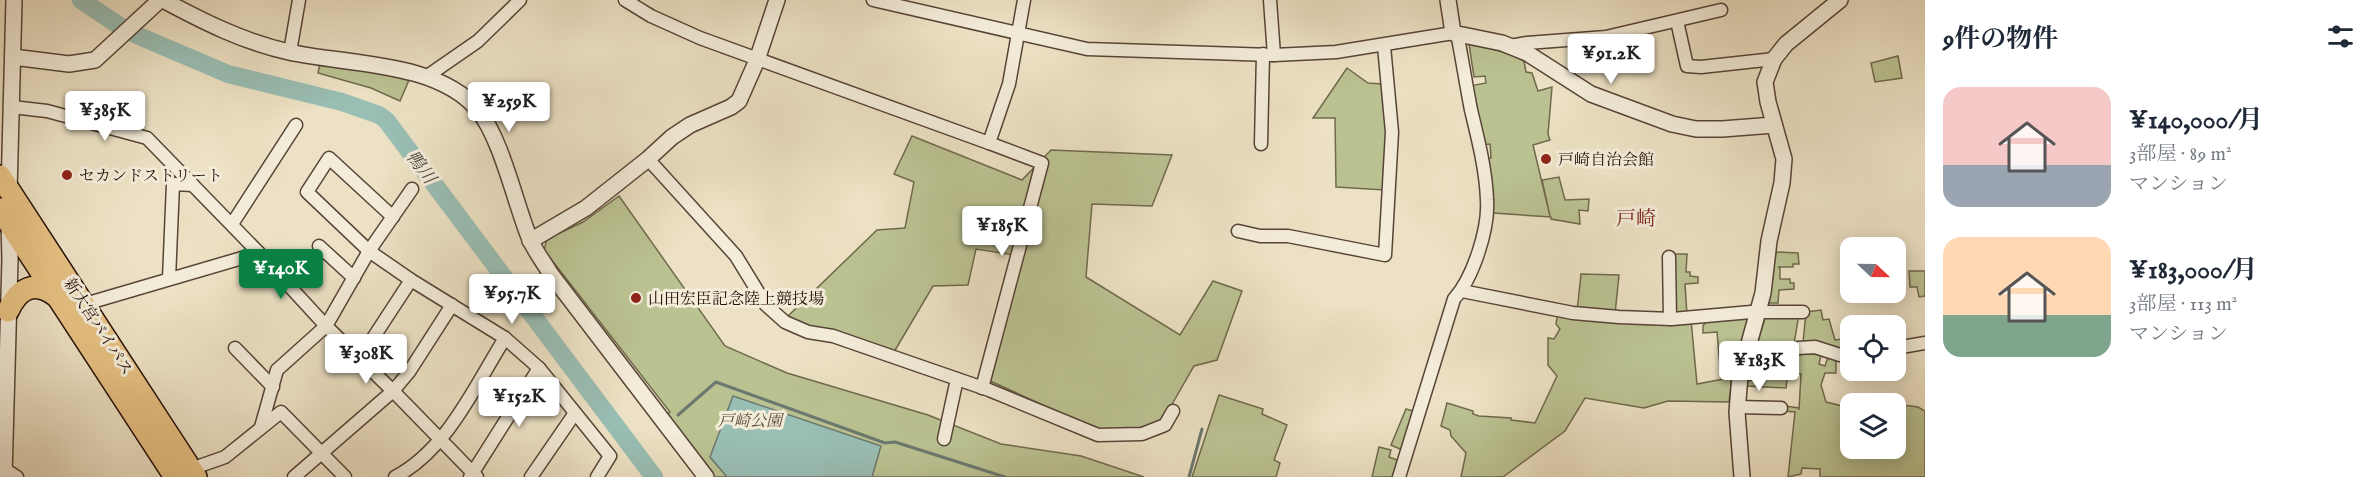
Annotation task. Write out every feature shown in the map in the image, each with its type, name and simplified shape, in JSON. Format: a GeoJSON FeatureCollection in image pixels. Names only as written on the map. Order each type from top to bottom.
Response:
{"type":"FeatureCollection","features":[{"type":"Feature","properties":{"kind":"highway","name":"新大宮バイパス"},"geometry":{"type":"LineString","coordinates":[[5,200],[56,296],[188,474]]}},
{"type":"Feature","properties":{"kind":"highway","name":"新大宮バイパス"},"geometry":{"type":"LineString","coordinates":[[5,200],[85,304],[188,474]]}},
{"type":"Feature","properties":{"kind":"highway"},"geometry":{"type":"LineString","coordinates":[[8,311],[15,297],[31,287],[44,288],[56,296]]}},
{"type":"Feature","properties":{"kind":"street"},"geometry":{"type":"LineString","coordinates":[[6,472],[10,259],[5,200],[12,107],[14,0]]}},
{"type":"Feature","properties":{"kind":"street"},"geometry":{"type":"LineString","coordinates":[[13,57],[57,64],[81,64],[95,60],[161,0],[220,30],[246,40],[290,52],[426,77],[460,94],[478,111],[494,139],[530,241],[550,273],[706,477]]}},
{"type":"Feature","properties":{"kind":"street"},"geometry":{"type":"LineString","coordinates":[[290,52],[299,0]]}},
{"type":"Feature","properties":{"kind":"street"},"geometry":{"type":"LineString","coordinates":[[426,77],[478,41],[520,0]]}},
{"type":"Feature","properties":{"kind":"street"},"geometry":{"type":"LineString","coordinates":[[625,0],[651,16],[756,60],[989,142],[1042,164],[982,388]]}},
{"type":"Feature","properties":{"kind":"street"},"geometry":{"type":"LineString","coordinates":[[530,241],[586,208],[672,137],[739,101],[777,0]]}},
{"type":"Feature","properties":{"kind":"street"},"geometry":{"type":"LineString","coordinates":[[873,0],[1017,35],[1087,49],[1268,54],[1336,52],[1455,33],[1510,46],[1527,53],[1591,94],[1672,124],[1695,129],[1774,125]]}},
{"type":"Feature","properties":{"kind":"street"},"geometry":{"type":"LineString","coordinates":[[989,142],[1009,84],[1024,0]]}},
{"type":"Feature","properties":{"kind":"street"},"geometry":{"type":"LineString","coordinates":[[1261,144],[1270,0]]}},
{"type":"Feature","properties":{"kind":"street"},"geometry":{"type":"LineString","coordinates":[[1399,477],[1454,299],[1461,291],[1474,265],[1486,223],[1488,201],[1448,0]]}},
{"type":"Feature","properties":{"kind":"street"},"geometry":{"type":"LineString","coordinates":[[1742,477],[1737,407],[1740,376],[1759,312],[1768,241],[1782,183],[1784,159],[1765,82],[1774,58],[1786,45],[1840,0]]}},
{"type":"Feature","properties":{"kind":"street"},"geometry":{"type":"LineString","coordinates":[[1510,46],[1606,37],[1721,10]]}},
{"type":"Feature","properties":{"kind":"street"},"geometry":{"type":"LineString","coordinates":[[1677,21],[1687,66],[1774,58]]}},
{"type":"Feature","properties":{"kind":"street"},"geometry":{"type":"LineString","coordinates":[[1238,231],[1260,236],[1288,236],[1385,255],[1392,132],[1384,46]]}},
{"type":"Feature","properties":{"kind":"street"},"geometry":{"type":"LineString","coordinates":[[12,107],[47,111],[147,138],[232,224],[326,326],[441,440],[473,476],[539,368]]}},
{"type":"Feature","properties":{"kind":"street"},"geometry":{"type":"LineString","coordinates":[[232,224],[297,124]]}},
{"type":"Feature","properties":{"kind":"street"},"geometry":{"type":"LineString","coordinates":[[393,217],[329,158],[307,192],[369,251],[505,338],[539,368],[610,456],[597,477]]}},
{"type":"Feature","properties":{"kind":"street"},"geometry":{"type":"LineString","coordinates":[[648,159],[736,255],[766,305],[785,322],[808,332],[833,336],[982,388],[1098,435],[1142,434],[1165,425],[1173,411]]}},
{"type":"Feature","properties":{"kind":"street"},"geometry":{"type":"LineString","coordinates":[[169,279],[173,184],[193,185]]}},
{"type":"Feature","properties":{"kind":"street"},"geometry":{"type":"LineString","coordinates":[[261,427],[278,370],[326,326],[369,251],[412,189]]}},
{"type":"Feature","properties":{"kind":"street"},"geometry":{"type":"LineString","coordinates":[[319,246],[354,278]]}},
{"type":"Feature","properties":{"kind":"street"},"geometry":{"type":"LineString","coordinates":[[85,304],[259,253]]}},
{"type":"Feature","properties":{"kind":"street"},"geometry":{"type":"LineString","coordinates":[[1669,257],[1670,319]]}},
{"type":"Feature","properties":{"kind":"street"},"geometry":{"type":"LineString","coordinates":[[360,358],[411,280]]}},
{"type":"Feature","properties":{"kind":"street"},"geometry":{"type":"LineString","coordinates":[[1461,291],[1573,313],[1670,319],[1759,312],[1803,312]]}},
{"type":"Feature","properties":{"kind":"street"},"geometry":{"type":"LineString","coordinates":[[294,477],[393,391],[409,372],[452,305]]}},
{"type":"Feature","properties":{"kind":"street"},"geometry":{"type":"LineString","coordinates":[[395,477],[411,474],[441,440],[505,338]]}},
{"type":"Feature","properties":{"kind":"street"},"geometry":{"type":"LineString","coordinates":[[1906,346],[1925,343]]}},
{"type":"Feature","properties":{"kind":"street"},"geometry":{"type":"LineString","coordinates":[[1740,376],[1758,371],[1798,348],[1815,347],[1840,355]]}},
{"type":"Feature","properties":{"kind":"street"},"geometry":{"type":"LineString","coordinates":[[235,348],[273,387]]}},
{"type":"Feature","properties":{"kind":"street"},"geometry":{"type":"LineString","coordinates":[[944,439],[957,379]]}},
{"type":"Feature","properties":{"kind":"street"},"geometry":{"type":"LineString","coordinates":[[1737,407],[1781,408]]}},
{"type":"Feature","properties":{"kind":"street"},"geometry":{"type":"LineString","coordinates":[[188,474],[225,457],[281,412],[345,477]]}},
{"type":"Feature","properties":{"kind":"street"},"geometry":{"type":"LineString","coordinates":[[531,477],[575,413]]}},
{"type":"Feature","properties":{"kind":"green space"},"geometry":{"type":"Polygon","coordinates":[[[1469,44],[1504,52],[1524,61],[1526,72],[1532,73],[1538,91],[1552,87],[1548,134],[1550,140],[1533,145],[1550,216],[1542,180],[1559,177],[1565,200],[1589,199],[1588,211],[1579,210],[1580,224],[1551,219],[1551,217],[1493,213],[1493,191],[1487,159],[1491,158],[1490,144],[1482,145],[1470,86],[1486,83],[1485,76],[1474,77],[1469,44]]]}},
{"type":"Feature","properties":{"kind":"green space"},"geometry":{"type":"Polygon","coordinates":[[[1898,56],[1902,78],[1875,82],[1871,63],[1898,56]]]}},
{"type":"Feature","properties":{"kind":"green space"},"geometry":{"type":"Polygon","coordinates":[[[320,62],[409,80],[400,101],[371,88],[318,73],[320,62]]]}},
{"type":"Feature","properties":{"kind":"green space"},"geometry":{"type":"Polygon","coordinates":[[[1347,68],[1368,83],[1383,84],[1389,133],[1385,190],[1336,187],[1335,118],[1313,118],[1347,68]]]}},
{"type":"Feature","properties":{"kind":"green space"},"geometry":{"type":"Polygon","coordinates":[[[912,136],[1022,180],[1051,150],[1172,155],[1152,206],[1092,204],[1086,277],[1180,335],[1213,281],[1242,291],[1217,360],[1194,366],[1163,420],[1143,429],[1100,431],[988,380],[1015,255],[976,249],[968,285],[933,286],[894,352],[785,319],[877,230],[905,228],[914,182],[894,174],[912,136]]]}},
{"type":"Feature","properties":{"kind":"green space","name":"戸崎公園"},"geometry":{"type":"Polygon","coordinates":[[[619,196],[725,346],[787,373],[928,415],[1001,444],[1081,456],[1144,477],[713,477],[667,414],[670,412],[544,250],[547,239],[583,222],[619,196]]]}},
{"type":"Feature","properties":{"kind":"green space"},"geometry":{"type":"Polygon","coordinates":[[[1776,252],[1798,253],[1799,264],[1793,264],[1793,267],[1778,267],[1780,268],[1780,279],[1790,279],[1790,283],[1794,283],[1794,289],[1779,290],[1778,303],[1769,303],[1776,252]]]}},
{"type":"Feature","properties":{"kind":"green space"},"geometry":{"type":"Polygon","coordinates":[[[1672,254],[1687,254],[1686,272],[1690,272],[1690,276],[1698,277],[1698,283],[1685,284],[1687,315],[1674,316],[1672,254]]]}},
{"type":"Feature","properties":{"kind":"green space"},"geometry":{"type":"Polygon","coordinates":[[[1909,271],[1925,271],[1925,296],[1919,297],[1917,287],[1910,287],[1909,271]]]}},
{"type":"Feature","properties":{"kind":"green space"},"geometry":{"type":"Polygon","coordinates":[[[1581,274],[1619,275],[1615,314],[1577,312],[1581,274]]]}},
{"type":"Feature","properties":{"kind":"green space"},"geometry":{"type":"Polygon","coordinates":[[[1821,310],[1823,320],[1829,319],[1835,340],[1840,339],[1840,349],[1803,343],[1806,312],[1821,310]]]}},
{"type":"Feature","properties":{"kind":"green space"},"geometry":{"type":"Polygon","coordinates":[[[1558,312],[1691,320],[1697,384],[1729,378],[1721,378],[1717,332],[1703,333],[1703,326],[1708,318],[1749,316],[1732,377],[1729,402],[1668,401],[1644,408],[1585,398],[1565,431],[1503,477],[1461,477],[1466,453],[1451,436],[1450,430],[1441,426],[1447,403],[1473,411],[1473,414],[1479,416],[1511,418],[1511,420],[1535,423],[1557,376],[1548,365],[1548,338],[1554,339],[1560,329],[1556,324],[1558,312]]]}},
{"type":"Feature","properties":{"kind":"green space"},"geometry":{"type":"Polygon","coordinates":[[[1799,314],[1794,344],[1756,367],[1751,363],[1766,315],[1799,314]]]}},
{"type":"Feature","properties":{"kind":"green space"},"geometry":{"type":"Polygon","coordinates":[[[1803,353],[1821,355],[1819,364],[1825,366],[1828,357],[1836,359],[1836,373],[1825,373],[1821,385],[1826,402],[1840,405],[1840,459],[1906,459],[1906,405],[1918,407],[1925,411],[1925,477],[1820,477],[1820,469],[1802,468],[1801,474],[1788,477],[1795,412],[1784,411],[1785,406],[1799,408],[1799,410],[1801,374],[1788,373],[1786,388],[1746,386],[1747,380],[1803,353]]]}},
{"type":"Feature","properties":{"kind":"green space"},"geometry":{"type":"Polygon","coordinates":[[[1219,395],[1263,409],[1262,414],[1287,425],[1274,460],[1280,463],[1276,477],[1192,477],[1219,395]]]}},
{"type":"Feature","properties":{"kind":"green space"},"geometry":{"type":"Polygon","coordinates":[[[1406,409],[1417,412],[1402,450],[1391,445],[1406,409]]]}},
{"type":"Feature","properties":{"kind":"green space"},"geometry":{"type":"Polygon","coordinates":[[[1379,447],[1391,450],[1389,457],[1400,461],[1396,477],[1372,477],[1379,447]]]}},
{"type":"Feature","properties":{"kind":"water"},"geometry":{"type":"Polygon","coordinates":[[[733,396],[881,446],[872,477],[727,477],[710,457],[733,396]]]}},
{"type":"Feature","properties":{"kind":"waterway","name":"鴨川"},"geometry":{"type":"LineString","coordinates":[[81,0],[139,36],[228,74],[342,102],[379,115],[386,120],[654,477]]}},
{"type":"Feature","properties":{"kind":"waterway"},"geometry":{"type":"LineString","coordinates":[[678,415],[716,382],[885,443],[895,442],[1005,477]]}},
{"type":"Feature","properties":{"kind":"waterway"},"geometry":{"type":"LineString","coordinates":[[1189,477],[1202,429]]}},
{"type":"Feature","properties":{"kind":"place","name":"戸崎自治会館"},"geometry":{"type":"Point","coordinates":[1546,159]}},
{"type":"Feature","properties":{"kind":"place","name":"セカンドストリート"},"geometry":{"type":"Point","coordinates":[67,175]}},
{"type":"Feature","properties":{"kind":"place","name":"山田宏臣記念陸上競技場"},"geometry":{"type":"Point","coordinates":[636,298]}},
{"type":"Feature","properties":{"kind":"district","name":"戸崎"},"geometry":{"type":"Point","coordinates":[1636,218]}}]}
